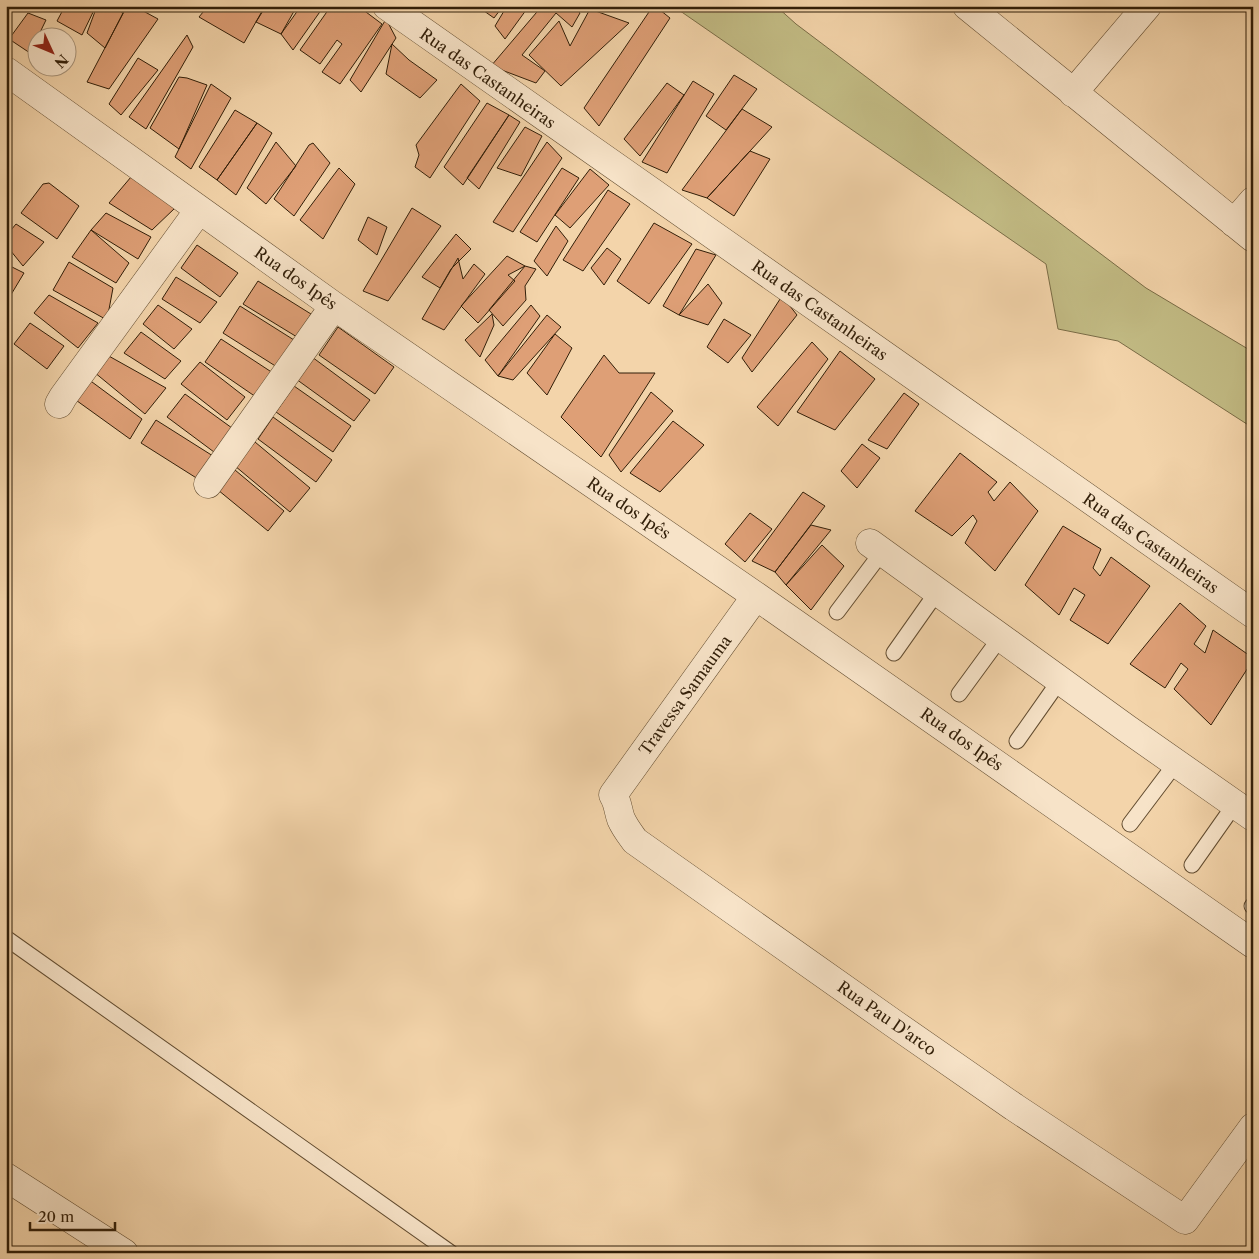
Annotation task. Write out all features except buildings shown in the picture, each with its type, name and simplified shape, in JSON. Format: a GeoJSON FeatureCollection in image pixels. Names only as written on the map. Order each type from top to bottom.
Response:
{"type":"FeatureCollection","features":[{"type":"Feature","properties":{"kind":"street","name":"Rua das Castanheiras"},"geometry":{"type":"LineString","coordinates":[[387,6],[1253,614]]}},
{"type":"Feature","properties":{"kind":"street"},"geometry":{"type":"LineString","coordinates":[[967,6],[1243,230],[1253,201]]}},
{"type":"Feature","properties":{"kind":"street"},"geometry":{"type":"LineString","coordinates":[[1073,93],[1146,6]]}},
{"type":"Feature","properties":{"kind":"street","name":"Rua dos Ipês"},"geometry":{"type":"LineString","coordinates":[[10,83],[199,210],[334,306],[756,596],[1253,944]]}},
{"type":"Feature","properties":{"kind":"street"},"geometry":{"type":"LineString","coordinates":[[59,404],[199,210]]}},
{"type":"Feature","properties":{"kind":"street"},"geometry":{"type":"LineString","coordinates":[[208,484],[334,306]]}},
{"type":"Feature","properties":{"kind":"street"},"geometry":{"type":"LineString","coordinates":[[876,548],[1244,810]]}},
{"type":"Feature","properties":{"kind":"street","name":"Travessa Samauma"},"geometry":{"type":"LineString","coordinates":[[613,795],[756,596]]}},
{"type":"Feature","properties":{"kind":"street","name":"Rua Pau D'arco"},"geometry":{"type":"LineString","coordinates":[[613,795],[626,829],[635,841],[1014,1107],[1185,1220],[1253,1127]]}},
{"type":"Feature","properties":{"kind":"street"},"geometry":{"type":"LineString","coordinates":[[6,1177],[124,1253]]}},
{"type":"Feature","properties":{"kind":"lane"},"geometry":{"type":"LineString","coordinates":[[837,612],[876,548]]}},
{"type":"Feature","properties":{"kind":"lane"},"geometry":{"type":"LineString","coordinates":[[894,653],[937,592]]}},
{"type":"Feature","properties":{"kind":"lane"},"geometry":{"type":"LineString","coordinates":[[960,694],[1000,638]]}},
{"type":"Feature","properties":{"kind":"lane"},"geometry":{"type":"LineString","coordinates":[[1016,741],[1060,680]]}},
{"type":"Feature","properties":{"kind":"lane"},"geometry":{"type":"LineString","coordinates":[[1130,824],[1176,763]]}},
{"type":"Feature","properties":{"kind":"lane"},"geometry":{"type":"LineString","coordinates":[[1192,865],[1244,810]]}},
{"type":"Feature","properties":{"kind":"lane"},"geometry":{"type":"LineString","coordinates":[[6,938],[451,1253]]}},
{"type":"Feature","properties":{"kind":"shaded area"},"geometry":{"type":"Polygon","coordinates":[[[673,6],[776,6],[796,24],[1146,288],[1253,352],[1253,428],[1118,341],[1058,329],[1046,264],[673,6]]]}}]}
